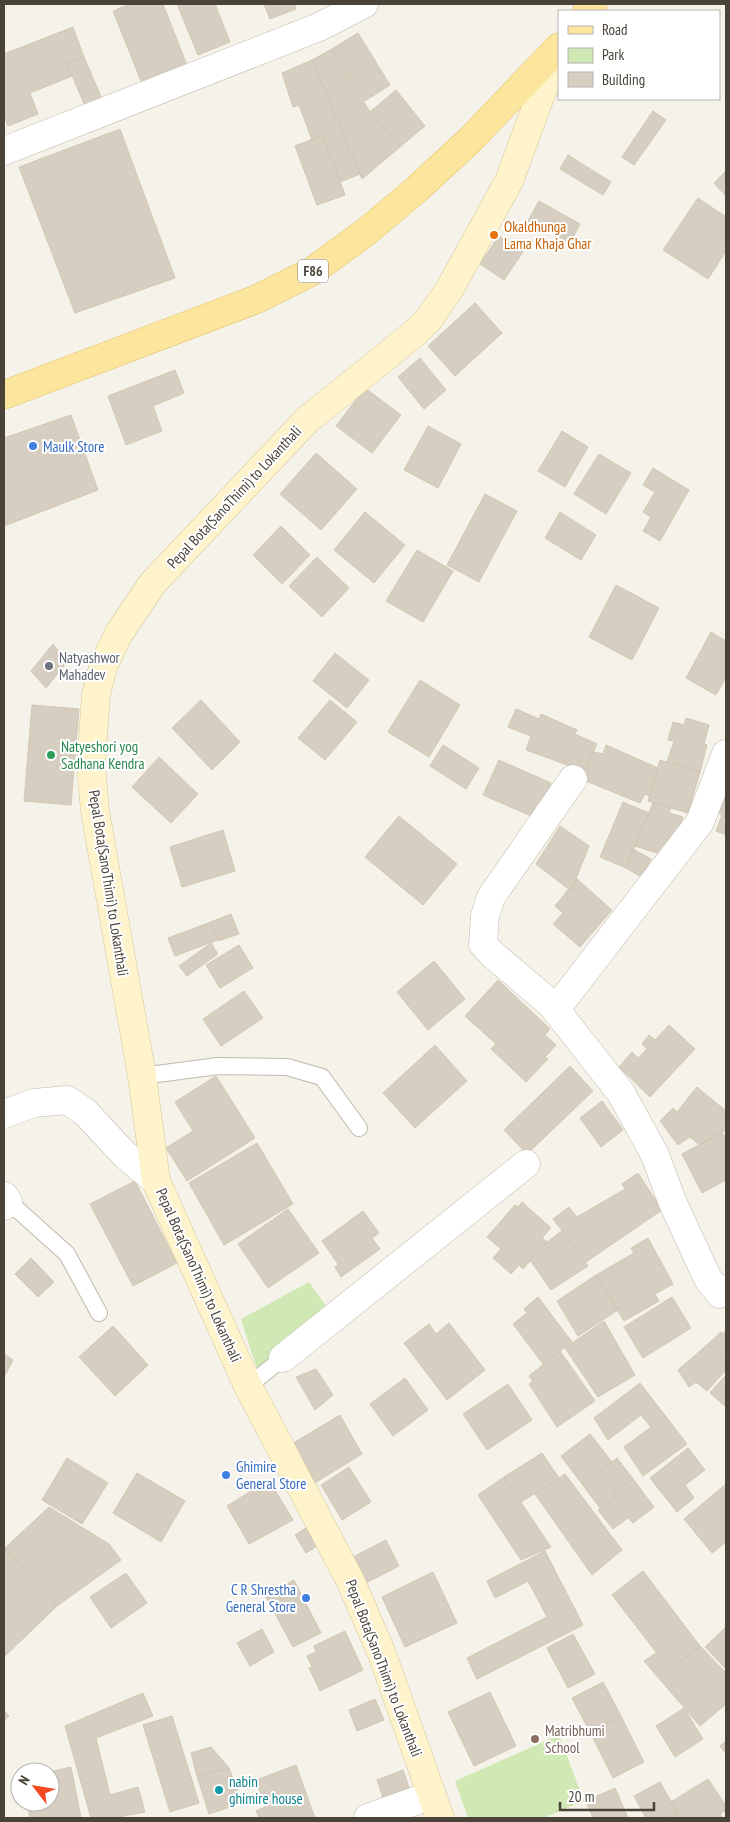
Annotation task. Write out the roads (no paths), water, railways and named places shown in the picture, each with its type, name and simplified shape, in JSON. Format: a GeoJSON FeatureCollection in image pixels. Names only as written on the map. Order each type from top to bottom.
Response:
{"type":"FeatureCollection","features":[{"type":"Feature","properties":{"kind":"main road","name":"F86"},"geometry":{"type":"LineString","coordinates":[[4,395],[257,299],[311,272],[366,232],[417,189],[471,139],[558,48]]}},
{"type":"Feature","properties":{"kind":"main road","name":"Pepal Bota(SanoThimi) to Lokanthali"},"geometry":{"type":"LineString","coordinates":[[436,1806],[382,1654],[351,1582],[248,1386],[156,1181],[142,1076],[95,811],[91,766],[96,694],[104,664],[119,633],[152,583],[307,420],[415,333],[429,319],[449,290],[509,181],[558,48]]}},
{"type":"Feature","properties":{"kind":"street"},"geometry":{"type":"LineString","coordinates":[[4,151],[319,27],[364,4]]}},
{"type":"Feature","properties":{"kind":"street"},"geometry":{"type":"LineString","coordinates":[[556,1009],[700,822],[726,754]]}},
{"type":"Feature","properties":{"kind":"street"},"geometry":{"type":"LineString","coordinates":[[573,779],[491,897],[485,916],[483,944],[556,1009],[621,1093],[655,1155],[672,1201],[708,1280],[720,1294],[726,1289]]}},
{"type":"Feature","properties":{"kind":"street"},"geometry":{"type":"LineString","coordinates":[[4,1114],[34,1103],[67,1100],[85,1112],[125,1155],[156,1181]]}},
{"type":"Feature","properties":{"kind":"street"},"geometry":{"type":"LineString","coordinates":[[283,1358],[526,1164]]}},
{"type":"Feature","properties":{"kind":"street"},"geometry":{"type":"LineString","coordinates":[[368,1818],[436,1806]]}},
{"type":"Feature","properties":{"kind":"lane"},"geometry":{"type":"LineString","coordinates":[[142,1076],[218,1066],[287,1067],[322,1077],[359,1128]]}},
{"type":"Feature","properties":{"kind":"lane"},"geometry":{"type":"LineString","coordinates":[[5,1201],[66,1254],[99,1313]]}},
{"type":"Feature","properties":{"kind":"lane"},"geometry":{"type":"LineString","coordinates":[[248,1386],[283,1358]]}},
{"type":"Feature","properties":{"kind":"place","name":"Okaldhunga Lama Khaja Ghar"},"geometry":{"type":"Point","coordinates":[494,235]}},
{"type":"Feature","properties":{"kind":"place","name":"Maulk Store"},"geometry":{"type":"Point","coordinates":[33,446]}},
{"type":"Feature","properties":{"kind":"place","name":"Natyashwor Mahadev"},"geometry":{"type":"Point","coordinates":[49,666]}},
{"type":"Feature","properties":{"kind":"place","name":"Natyeshori yog Sadhana Kendra"},"geometry":{"type":"Point","coordinates":[51,755]}},
{"type":"Feature","properties":{"kind":"place","name":"Ghimire General Store"},"geometry":{"type":"Point","coordinates":[226,1475]}},
{"type":"Feature","properties":{"kind":"place","name":"C R Shrestha General Store"},"geometry":{"type":"Point","coordinates":[306,1598]}},
{"type":"Feature","properties":{"kind":"place","name":"Matribhumi School"},"geometry":{"type":"Point","coordinates":[535,1739]}},
{"type":"Feature","properties":{"kind":"place","name":"nabin ghimire house"},"geometry":{"type":"Point","coordinates":[219,1790]}}]}
